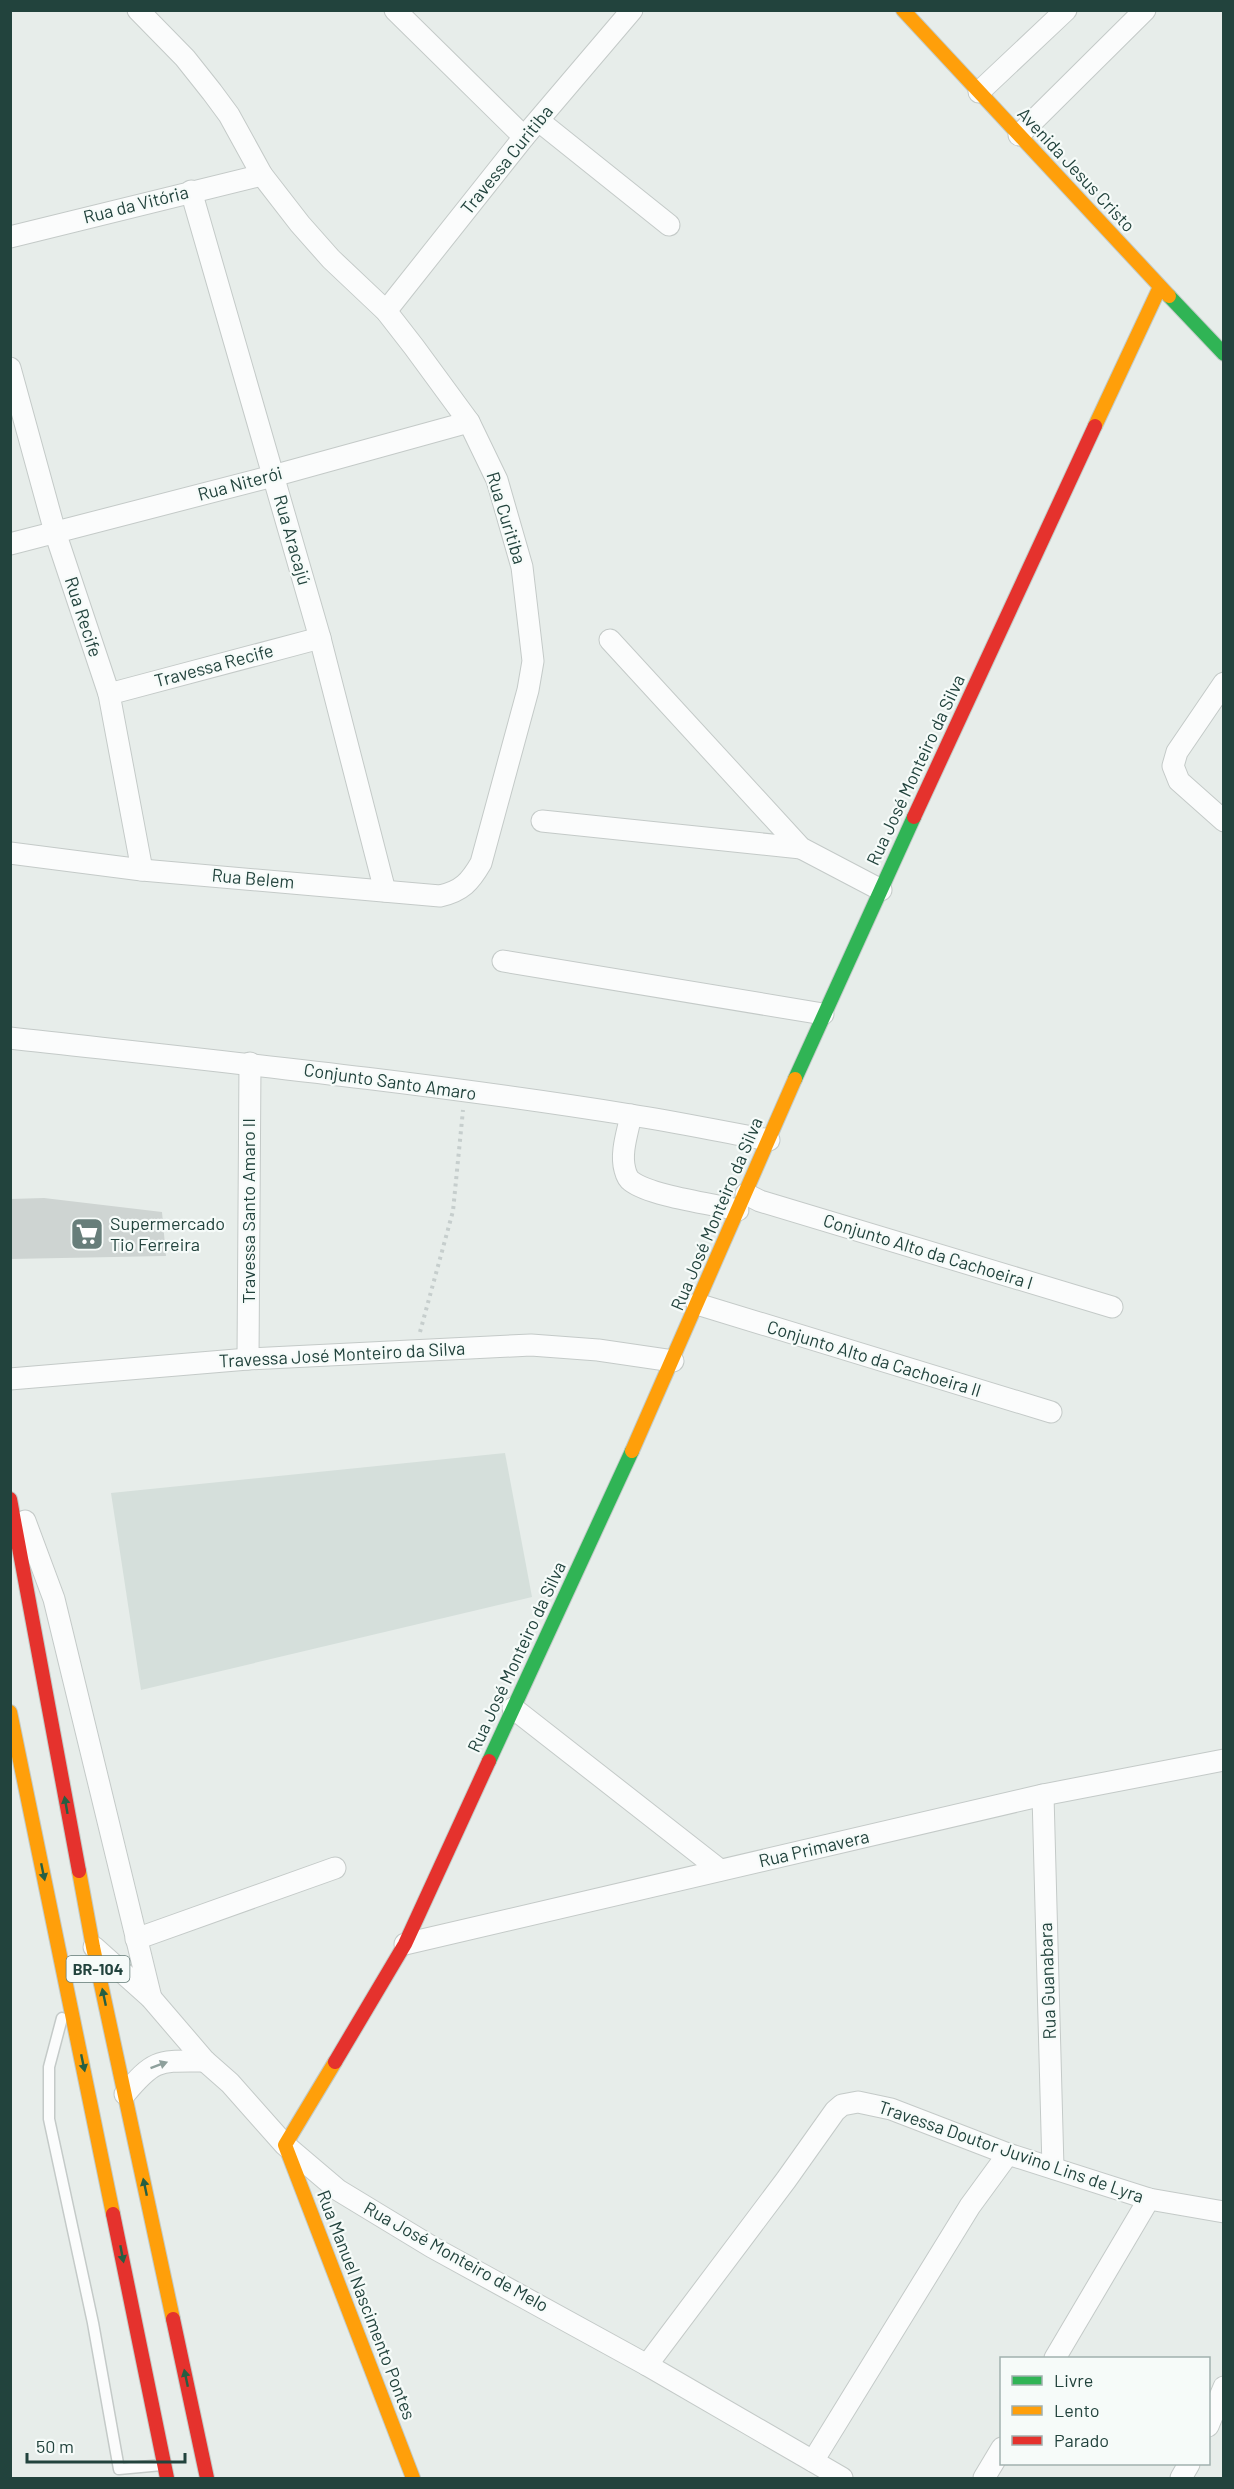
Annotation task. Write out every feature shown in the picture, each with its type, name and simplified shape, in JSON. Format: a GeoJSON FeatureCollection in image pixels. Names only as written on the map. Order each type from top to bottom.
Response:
{"type":"FeatureCollection","features":[{"type":"Feature","properties":{"kind":"main road","name":"Avenida Jesus Cristo"},"geometry":{"type":"LineString","coordinates":[[903,10],[1224,354]]}},
{"type":"Feature","properties":{"kind":"main road","name":"Rua José Monteiro da Silva"},"geometry":{"type":"LineString","coordinates":[[285,2145],[405,1944],[673,1361],[823,1014],[1160,286]]}},
{"type":"Feature","properties":{"kind":"main road","name":"BR-104"},"geometry":{"type":"LineString","coordinates":[[10,1499],[93,1947],[207,2478]]}},
{"type":"Feature","properties":{"kind":"main road","name":"BR-104"},"geometry":{"type":"LineString","coordinates":[[10,1712],[20,1808],[69,1995],[166,2472]]}},
{"type":"Feature","properties":{"kind":"main road","name":"Rua Manuel Nascimento Pontes"},"geometry":{"type":"LineString","coordinates":[[285,2145],[413,2478]]}},
{"type":"Feature","properties":{"kind":"street","name":"Rua Curitiba"},"geometry":{"type":"LineString","coordinates":[[138,10],[185,58],[212,92],[229,115],[262,175],[331,260],[386,311],[469,422],[497,480],[522,567],[533,661],[528,690],[482,863]]}},
{"type":"Feature","properties":{"kind":"street"},"geometry":{"type":"LineString","coordinates":[[395,10],[524,137]]}},
{"type":"Feature","properties":{"kind":"street","name":"Travessa Curitiba"},"geometry":{"type":"LineString","coordinates":[[386,311],[524,137],[632,10]]}},
{"type":"Feature","properties":{"kind":"street"},"geometry":{"type":"LineString","coordinates":[[979,92],[1066,10]]}},
{"type":"Feature","properties":{"kind":"street"},"geometry":{"type":"LineString","coordinates":[[1019,135],[1145,10]]}},
{"type":"Feature","properties":{"kind":"street"},"geometry":{"type":"LineString","coordinates":[[539,121],[669,225]]}},
{"type":"Feature","properties":{"kind":"street","name":"Rua da Vitória"},"geometry":{"type":"LineString","coordinates":[[10,237],[262,175]]}},
{"type":"Feature","properties":{"kind":"street","name":"Rua Aracajú"},"geometry":{"type":"LineString","coordinates":[[191,191],[320,638],[385,891]]}},
{"type":"Feature","properties":{"kind":"street","name":"Rua Recife"},"geometry":{"type":"LineString","coordinates":[[10,368],[55,532],[109,694],[142,870]]}},
{"type":"Feature","properties":{"kind":"street","name":"Rua Niterói"},"geometry":{"type":"LineString","coordinates":[[10,544],[273,476],[469,422]]}},
{"type":"Feature","properties":{"kind":"street","name":"Travessa Recife"},"geometry":{"type":"LineString","coordinates":[[109,694],[320,638]]}},
{"type":"Feature","properties":{"kind":"street"},"geometry":{"type":"LineString","coordinates":[[610,640],[801,848],[881,890]]}},
{"type":"Feature","properties":{"kind":"street"},"geometry":{"type":"LineString","coordinates":[[1224,683],[1177,752],[1173,766],[1179,781],[1224,821]]}},
{"type":"Feature","properties":{"kind":"street"},"geometry":{"type":"LineString","coordinates":[[542,820],[801,848]]}},
{"type":"Feature","properties":{"kind":"street","name":"Rua Belem"},"geometry":{"type":"LineString","coordinates":[[10,853],[142,870],[440,896],[455,892],[474,876],[482,863]]}},
{"type":"Feature","properties":{"kind":"street"},"geometry":{"type":"LineString","coordinates":[[503,961],[823,1014]]}},
{"type":"Feature","properties":{"kind":"street","name":"Conjunto Santo Amaro"},"geometry":{"type":"LineString","coordinates":[[10,1038],[250,1063],[631,1115],[768,1140]]}},
{"type":"Feature","properties":{"kind":"street","name":"Travessa Santo Amaro II"},"geometry":{"type":"LineString","coordinates":[[248,1359],[250,1063]]}},
{"type":"Feature","properties":{"kind":"street","name":"Conjunto Alto da Cachoeira I"},"geometry":{"type":"LineString","coordinates":[[631,1115],[624,1152],[624,1168],[629,1180],[641,1187],[669,1195],[742,1202],[759,1201],[1112,1307]]}},
{"type":"Feature","properties":{"kind":"street","name":"Conjunto Alto da Cachoeira II"},"geometry":{"type":"LineString","coordinates":[[698,1304],[1051,1412]]}},
{"type":"Feature","properties":{"kind":"street","name":"Travessa José Monteiro da Silva"},"geometry":{"type":"LineString","coordinates":[[10,1379],[248,1359],[531,1345],[598,1350],[673,1361]]}},
{"type":"Feature","properties":{"kind":"street"},"geometry":{"type":"LineString","coordinates":[[10,1499],[33,1540],[54,1599],[151,1998]]}},
{"type":"Feature","properties":{"kind":"street"},"geometry":{"type":"LineString","coordinates":[[513,1708],[720,1870]]}},
{"type":"Feature","properties":{"kind":"street","name":"Rua Primavera"},"geometry":{"type":"LineString","coordinates":[[405,1944],[1043,1795],[1224,1760]]}},
{"type":"Feature","properties":{"kind":"street","name":"Rua Guanabara"},"geometry":{"type":"LineString","coordinates":[[1043,1795],[1053,2168]]}},
{"type":"Feature","properties":{"kind":"street"},"geometry":{"type":"LineString","coordinates":[[136,1939],[335,1868]]}},
{"type":"Feature","properties":{"kind":"street","name":"Rua José Monteiro de Melo"},"geometry":{"type":"LineString","coordinates":[[93,1947],[151,1998],[205,2061],[230,2083],[285,2145],[338,2190],[432,2247],[647,2364],[842,2478]]}},
{"type":"Feature","properties":{"kind":"street"},"geometry":{"type":"LineString","coordinates":[[125,2094],[144,2071],[157,2063],[205,2061]]}},
{"type":"Feature","properties":{"kind":"street","name":"Travessa Doutor Juvino Lins de Lyra"},"geometry":{"type":"LineString","coordinates":[[647,2364],[835,2111],[842,2105],[867,2103],[879,2106],[1008,2154],[1149,2199],[1224,2212]]}},
{"type":"Feature","properties":{"kind":"street"},"geometry":{"type":"LineString","coordinates":[[813,2461],[970,2206],[1008,2154]]}},
{"type":"Feature","properties":{"kind":"street"},"geometry":{"type":"LineString","coordinates":[[1055,2357],[1149,2199]]}},
{"type":"Feature","properties":{"kind":"street"},"geometry":{"type":"LineString","coordinates":[[1210,2423],[1224,2387]]}},
{"type":"Feature","properties":{"kind":"street"},"geometry":{"type":"LineString","coordinates":[[984,2478],[1000,2451]]}},
{"type":"Feature","properties":{"kind":"lane"},"geometry":{"type":"LineString","coordinates":[[69,1995],[49,2067],[49,2118],[93,2324],[119,2469],[166,2472]]}},
{"type":"Feature","properties":{"kind":"path"},"geometry":{"type":"LineString","coordinates":[[416,1350],[453,1211],[465,1092]]}},
{"type":"Feature","properties":{"kind":"shaded area"},"geometry":{"type":"Polygon","coordinates":[[[505,1453],[532,1597],[141,1690],[111,1493],[505,1453]]]}},
{"type":"Feature","properties":{"kind":"building","name":"Supermercado Tio Ferreira"},"geometry":{"type":"Polygon","coordinates":[[[44,1198],[162,1212],[166,1256],[10,1259],[10,1199],[44,1198]]]}},
{"type":"Feature","properties":{"kind":"traffic: fast"},"geometry":{"type":"LineString","coordinates":[[1169,296],[1224,354]]}},
{"type":"Feature","properties":{"kind":"traffic: fast"},"geometry":{"type":"LineString","coordinates":[[795,1079],[914,817]]}},
{"type":"Feature","properties":{"kind":"traffic: fast"},"geometry":{"type":"LineString","coordinates":[[489,1761],[632,1451]]}},
{"type":"Feature","properties":{"kind":"traffic: slow"},"geometry":{"type":"LineString","coordinates":[[903,10],[1169,296]]}},
{"type":"Feature","properties":{"kind":"traffic: slow"},"geometry":{"type":"LineString","coordinates":[[1095,426],[1160,287]]}},
{"type":"Feature","properties":{"kind":"traffic: slow"},"geometry":{"type":"LineString","coordinates":[[632,1451],[795,1079]]}},
{"type":"Feature","properties":{"kind":"traffic: slow"},"geometry":{"type":"LineString","coordinates":[[10,1712],[113,2214]]}},
{"type":"Feature","properties":{"kind":"traffic: slow"},"geometry":{"type":"LineString","coordinates":[[79,1871],[93,1947],[173,2319]]}},
{"type":"Feature","properties":{"kind":"traffic: slow"},"geometry":{"type":"LineString","coordinates":[[335,2062],[285,2145],[413,2478]]}},
{"type":"Feature","properties":{"kind":"traffic: jam"},"geometry":{"type":"LineString","coordinates":[[914,817],[1095,426]]}},
{"type":"Feature","properties":{"kind":"traffic: jam"},"geometry":{"type":"LineString","coordinates":[[10,1499],[79,1871]]}},
{"type":"Feature","properties":{"kind":"traffic: jam"},"geometry":{"type":"LineString","coordinates":[[335,2062],[405,1944],[489,1761]]}},
{"type":"Feature","properties":{"kind":"traffic: jam"},"geometry":{"type":"LineString","coordinates":[[113,2214],[167,2478]]}},
{"type":"Feature","properties":{"kind":"traffic: jam"},"geometry":{"type":"LineString","coordinates":[[173,2319],[207,2478]]}},
{"type":"Feature","properties":{"kind":"place","name":"Supermercado Tio Ferreira"},"geometry":{"type":"Point","coordinates":[87,1234]}}]}
